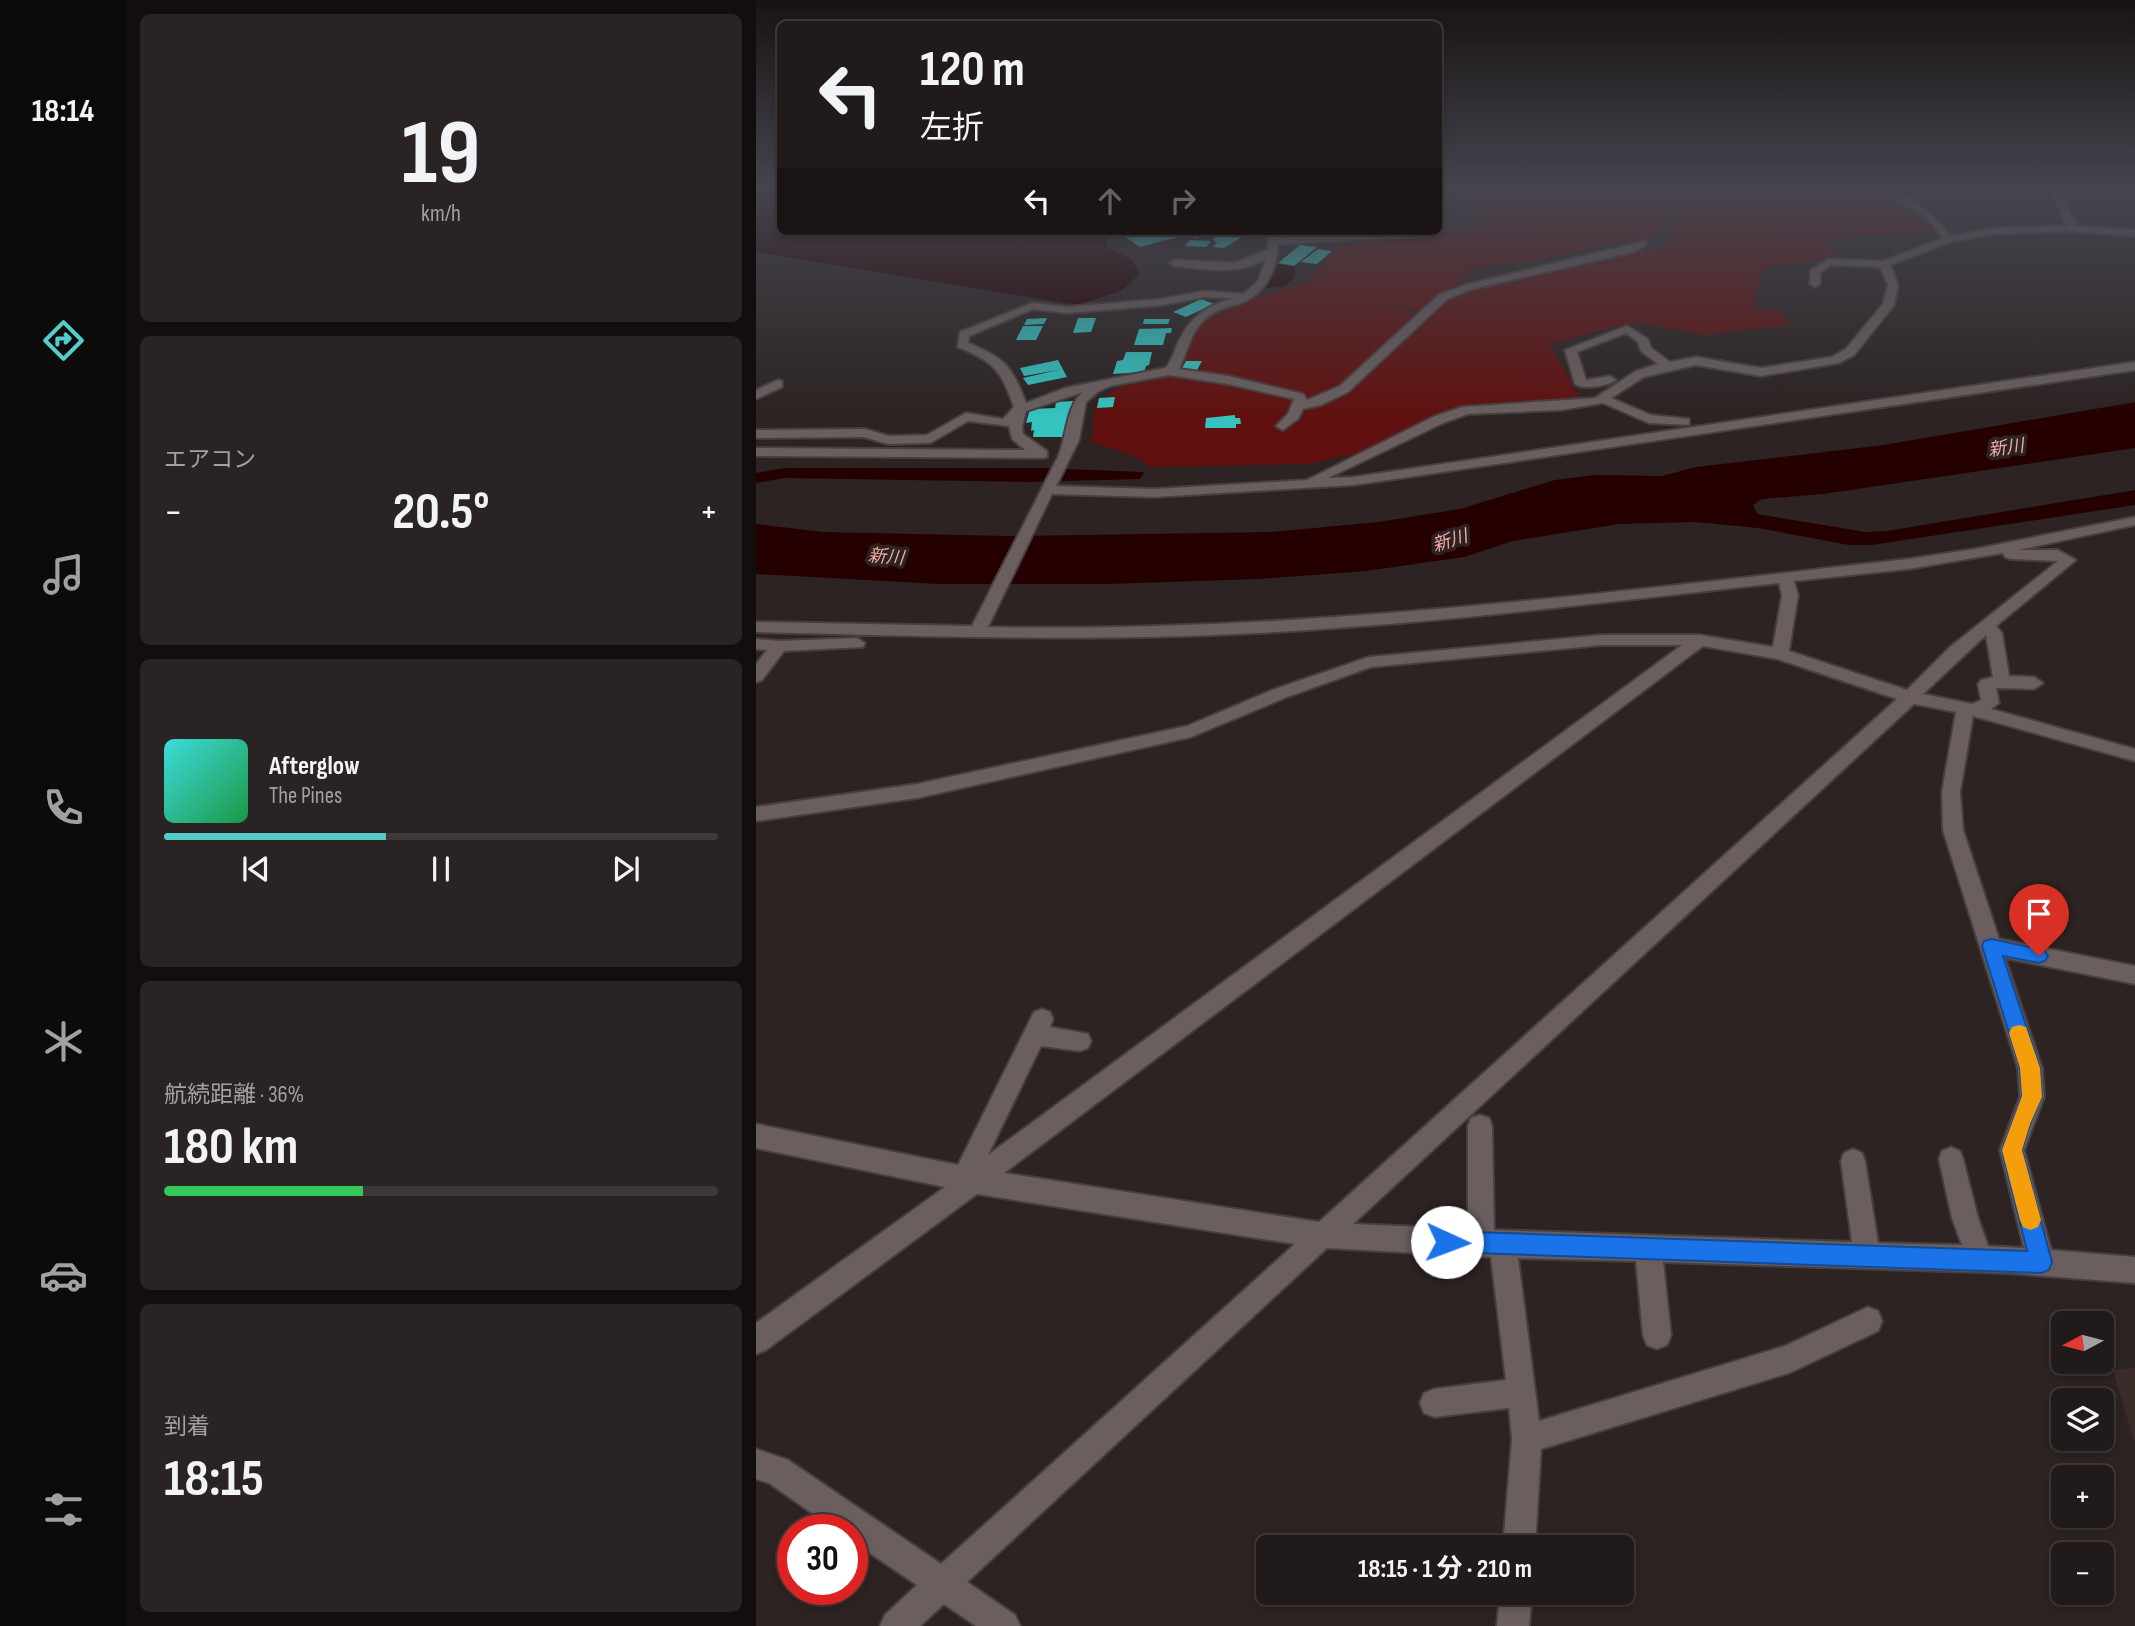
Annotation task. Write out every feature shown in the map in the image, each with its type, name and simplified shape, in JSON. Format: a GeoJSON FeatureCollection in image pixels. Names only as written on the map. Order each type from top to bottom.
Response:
{"type":"FeatureCollection","features":[{"type":"Feature","properties":{"kind":"street"},"geometry":{"type":"LineString","coordinates":[[1169,371],[1196,321],[1204,314],[1252,296],[1264,280],[1267,265]]}},
{"type":"Feature","properties":{"kind":"street"},"geometry":{"type":"LineString","coordinates":[[1299,406],[1317,402],[1344,389],[1443,297],[1469,287],[1565,265]]}},
{"type":"Feature","properties":{"kind":"street"},"geometry":{"type":"LineString","coordinates":[[1815,284],[1815,272],[1825,265]]}},
{"type":"Feature","properties":{"kind":"street"},"geometry":{"type":"LineString","coordinates":[[1304,485],[1438,420],[1467,410],[1561,406],[1603,399],[1640,374],[1696,361],[1761,372],[1835,360],[1850,352],[1888,305],[1893,285],[1884,265]]}},
{"type":"Feature","properties":{"kind":"street"},"geometry":{"type":"LineString","coordinates":[[1039,454],[1016,434],[1015,427],[1021,408],[1010,377],[998,362],[962,345],[962,337],[967,332],[1032,306],[1068,310],[1168,301],[1203,294],[1252,296]]}},
{"type":"Feature","properties":{"kind":"street"},"geometry":{"type":"LineString","coordinates":[[1610,380],[1581,384],[1571,350],[1627,329],[1643,341],[1645,349],[1668,366]]}},
{"type":"Feature","properties":{"kind":"street"},"geometry":{"type":"LineString","coordinates":[[1047,490],[1154,493],[1354,481],[2135,366]]}},
{"type":"Feature","properties":{"kind":"street"},"geometry":{"type":"LineString","coordinates":[[756,436],[865,433],[888,440],[930,439],[971,416],[1006,423],[1021,408],[1069,391],[1169,371],[1228,380],[1299,397],[1299,406],[1283,426]]}},
{"type":"Feature","properties":{"kind":"street"},"geometry":{"type":"LineString","coordinates":[[980,628],[1063,462],[1072,440],[1080,401],[1095,388],[1107,383]]}},
{"type":"Feature","properties":{"kind":"street"},"geometry":{"type":"LineString","coordinates":[[756,395],[778,384]]}},
{"type":"Feature","properties":{"kind":"street"},"geometry":{"type":"LineString","coordinates":[[1603,399],[1649,419],[1666,423],[1722,419],[1745,422]]}},
{"type":"Feature","properties":{"kind":"street"},"geometry":{"type":"LineString","coordinates":[[756,436],[855,453]]}},
{"type":"Feature","properties":{"kind":"street"},"geometry":{"type":"LineString","coordinates":[[756,452],[1039,454],[1063,462]]}},
{"type":"Feature","properties":{"kind":"street"},"geometry":{"type":"LineString","coordinates":[[756,627],[934,632],[980,628],[1085,634],[1271,627],[1437,615],[1908,565],[2135,521]]}},
{"type":"Feature","properties":{"kind":"street"},"geometry":{"type":"LineString","coordinates":[[896,1626],[1910,697],[1956,651],[2068,560],[2058,555],[1975,554]]}},
{"type":"Feature","properties":{"kind":"street"},"geometry":{"type":"LineString","coordinates":[[1780,654],[1790,595],[1785,576]]}},
{"type":"Feature","properties":{"kind":"street"},"geometry":{"type":"LineString","coordinates":[[1986,626],[1994,633],[1994,652],[2002,681]]}},
{"type":"Feature","properties":{"kind":"street"},"geometry":{"type":"LineString","coordinates":[[756,644],[779,646],[902,641],[934,632]]}},
{"type":"Feature","properties":{"kind":"street"},"geometry":{"type":"LineString","coordinates":[[756,1340],[1700,640]]}},
{"type":"Feature","properties":{"kind":"street"},"geometry":{"type":"LineString","coordinates":[[756,814],[917,791],[1191,731],[1281,693],[1368,662],[1578,642],[1700,640],[1780,654],[1910,697],[1969,709],[2135,755]]}},
{"type":"Feature","properties":{"kind":"street"},"geometry":{"type":"LineString","coordinates":[[756,676],[779,646]]}},
{"type":"Feature","properties":{"kind":"street"},"geometry":{"type":"LineString","coordinates":[[1969,709],[1990,703],[1987,684],[2002,681],[2034,683]]}},
{"type":"Feature","properties":{"kind":"street"},"geometry":{"type":"LineString","coordinates":[[1969,709],[1951,792],[1953,830],[2030,1068],[2032,1097],[2012,1150],[2041,1262]]}},
{"type":"Feature","properties":{"kind":"street"},"geometry":{"type":"LineString","coordinates":[[1991,946],[2135,975]]}},
{"type":"Feature","properties":{"kind":"street"},"geometry":{"type":"LineString","coordinates":[[969,1180],[1039,1027],[1080,1041]]}},
{"type":"Feature","properties":{"kind":"street"},"geometry":{"type":"LineString","coordinates":[[1480,1126],[1492,1243],[1521,1392],[1527,1439],[1520,1535]]}},
{"type":"Feature","properties":{"kind":"street"},"geometry":{"type":"LineString","coordinates":[[756,1136],[969,1180],[1322,1235],[2041,1262],[2135,1270]]}},
{"type":"Feature","properties":{"kind":"street"},"geometry":{"type":"LineString","coordinates":[[1951,1159],[1965,1218],[1980,1260]]}},
{"type":"Feature","properties":{"kind":"street"},"geometry":{"type":"LineString","coordinates":[[1853,1161],[1867,1256]]}},
{"type":"Feature","properties":{"kind":"street"},"geometry":{"type":"LineString","coordinates":[[1648,1249],[1657,1335]]}},
{"type":"Feature","properties":{"kind":"street"},"geometry":{"type":"LineString","coordinates":[[1527,1439],[1789,1359],[1868,1321]]}},
{"type":"Feature","properties":{"kind":"street"},"geometry":{"type":"LineString","coordinates":[[1434,1403],[1521,1392]]}},
{"type":"Feature","properties":{"kind":"street"},"geometry":{"type":"LineString","coordinates":[[756,1464],[777,1471],[1004,1626]]}},
{"type":"Feature","properties":{"kind":"street"},"geometry":{"type":"LineString","coordinates":[[1513,1626],[1515,1605]]}},
{"type":"Feature","properties":{"kind":"shaded area"},"geometry":{"type":"Polygon","coordinates":[[[1322,265],[1496,265],[1465,271],[1469,276],[1457,279],[1463,287],[1441,296],[1423,310],[1365,303],[1420,313],[1461,291],[1579,265],[1781,265],[1764,267],[1753,308],[1785,313],[1789,325],[1705,335],[1634,322],[1549,344],[1583,402],[1463,406],[1375,449],[1309,464],[1150,467],[1135,456],[1091,442],[1095,405],[1124,384],[1178,371],[1202,321],[1254,298],[1307,283],[1322,265]]]}},
{"type":"Feature","properties":{"kind":"shaded area"},"geometry":{"type":"Polygon","coordinates":[[[2135,1368],[2135,1444],[2114,1373],[2114,1370],[2135,1368]]]}},
{"type":"Feature","properties":{"kind":"water"},"geometry":{"type":"Polygon","coordinates":[[[834,265],[1135,265],[1140,274],[1121,291],[1077,305],[834,265]]]}},
{"type":"Feature","properties":{"kind":"water"},"geometry":{"type":"Polygon","coordinates":[[[1277,265],[1295,266],[1295,277],[1285,286],[1266,288],[1277,265]]]}},
{"type":"Feature","properties":{"kind":"water","name":"新川"},"geometry":{"type":"Polygon","coordinates":[[[2135,402],[2135,448],[1823,494],[1762,499],[1753,505],[1757,514],[1866,532],[1887,531],[2135,490],[2135,505],[1872,545],[1849,545],[1758,528],[1695,522],[1619,524],[1513,541],[1464,557],[1366,571],[1259,579],[1107,584],[939,584],[756,574],[756,524],[823,532],[1010,536],[1272,532],[1378,522],[1460,509],[1555,480],[1594,475],[1662,476],[1696,467],[1884,445],[2135,402]]]}},
{"type":"Feature","properties":{"kind":"water"},"geometry":{"type":"Polygon","coordinates":[[[785,468],[1039,468],[1144,472],[1140,479],[1027,482],[785,478],[756,483],[756,473],[785,468]]]}},
{"type":"Feature","properties":{"kind":"building"},"geometry":{"type":"Polygon","coordinates":[[[1201,299],[1214,304],[1186,317],[1173,312],[1201,299]]]}},
{"type":"Feature","properties":{"kind":"building"},"geometry":{"type":"Polygon","coordinates":[[[1047,318],[1044,324],[1024,325],[1027,319],[1047,318]]]}},
{"type":"Feature","properties":{"kind":"building"},"geometry":{"type":"Polygon","coordinates":[[[1078,318],[1096,318],[1091,332],[1073,333],[1078,318]]]}},
{"type":"Feature","properties":{"kind":"building"},"geometry":{"type":"Polygon","coordinates":[[[1144,319],[1170,319],[1168,324],[1143,324],[1144,319]]]}},
{"type":"Feature","properties":{"kind":"building"},"geometry":{"type":"Polygon","coordinates":[[[1023,326],[1043,326],[1036,340],[1016,340],[1023,326]]]}},
{"type":"Feature","properties":{"kind":"building"},"geometry":{"type":"Polygon","coordinates":[[[1172,328],[1171,333],[1166,333],[1163,345],[1134,345],[1139,329],[1172,328]]]}},
{"type":"Feature","properties":{"kind":"building"},"geometry":{"type":"Polygon","coordinates":[[[1126,352],[1152,352],[1144,372],[1113,374],[1117,361],[1123,360],[1126,352]]]}},
{"type":"Feature","properties":{"kind":"building"},"geometry":{"type":"Polygon","coordinates":[[[1058,360],[1067,377],[1028,385],[1023,378],[1058,370],[1024,376],[1020,368],[1058,360]]]}},
{"type":"Feature","properties":{"kind":"building"},"geometry":{"type":"Polygon","coordinates":[[[1186,361],[1202,361],[1197,370],[1181,370],[1186,361]]]}},
{"type":"Feature","properties":{"kind":"building"},"geometry":{"type":"Polygon","coordinates":[[[1115,397],[1113,407],[1097,408],[1099,398],[1115,397]]]}},
{"type":"Feature","properties":{"kind":"building"},"geometry":{"type":"Polygon","coordinates":[[[1073,401],[1065,437],[1033,437],[1032,422],[1026,423],[1030,409],[1055,408],[1056,402],[1073,401]]]}},
{"type":"Feature","properties":{"kind":"building"},"geometry":{"type":"Polygon","coordinates":[[[1235,415],[1235,418],[1240,418],[1241,424],[1236,424],[1236,428],[1205,428],[1206,418],[1235,415]]]}},
{"type":"Feature","properties":{"kind":"slow traffic"},"geometry":{"type":"LineString","coordinates":[[2019,1033],[2030,1068],[2032,1097],[2012,1150],[2030,1220]]}},
{"type":"Feature","properties":{"kind":"route"},"geometry":{"type":"LineString","coordinates":[[1447,1242],[2041,1262],[2012,1150],[2032,1097],[2030,1068],[1991,946],[2039,956]]}}]}
